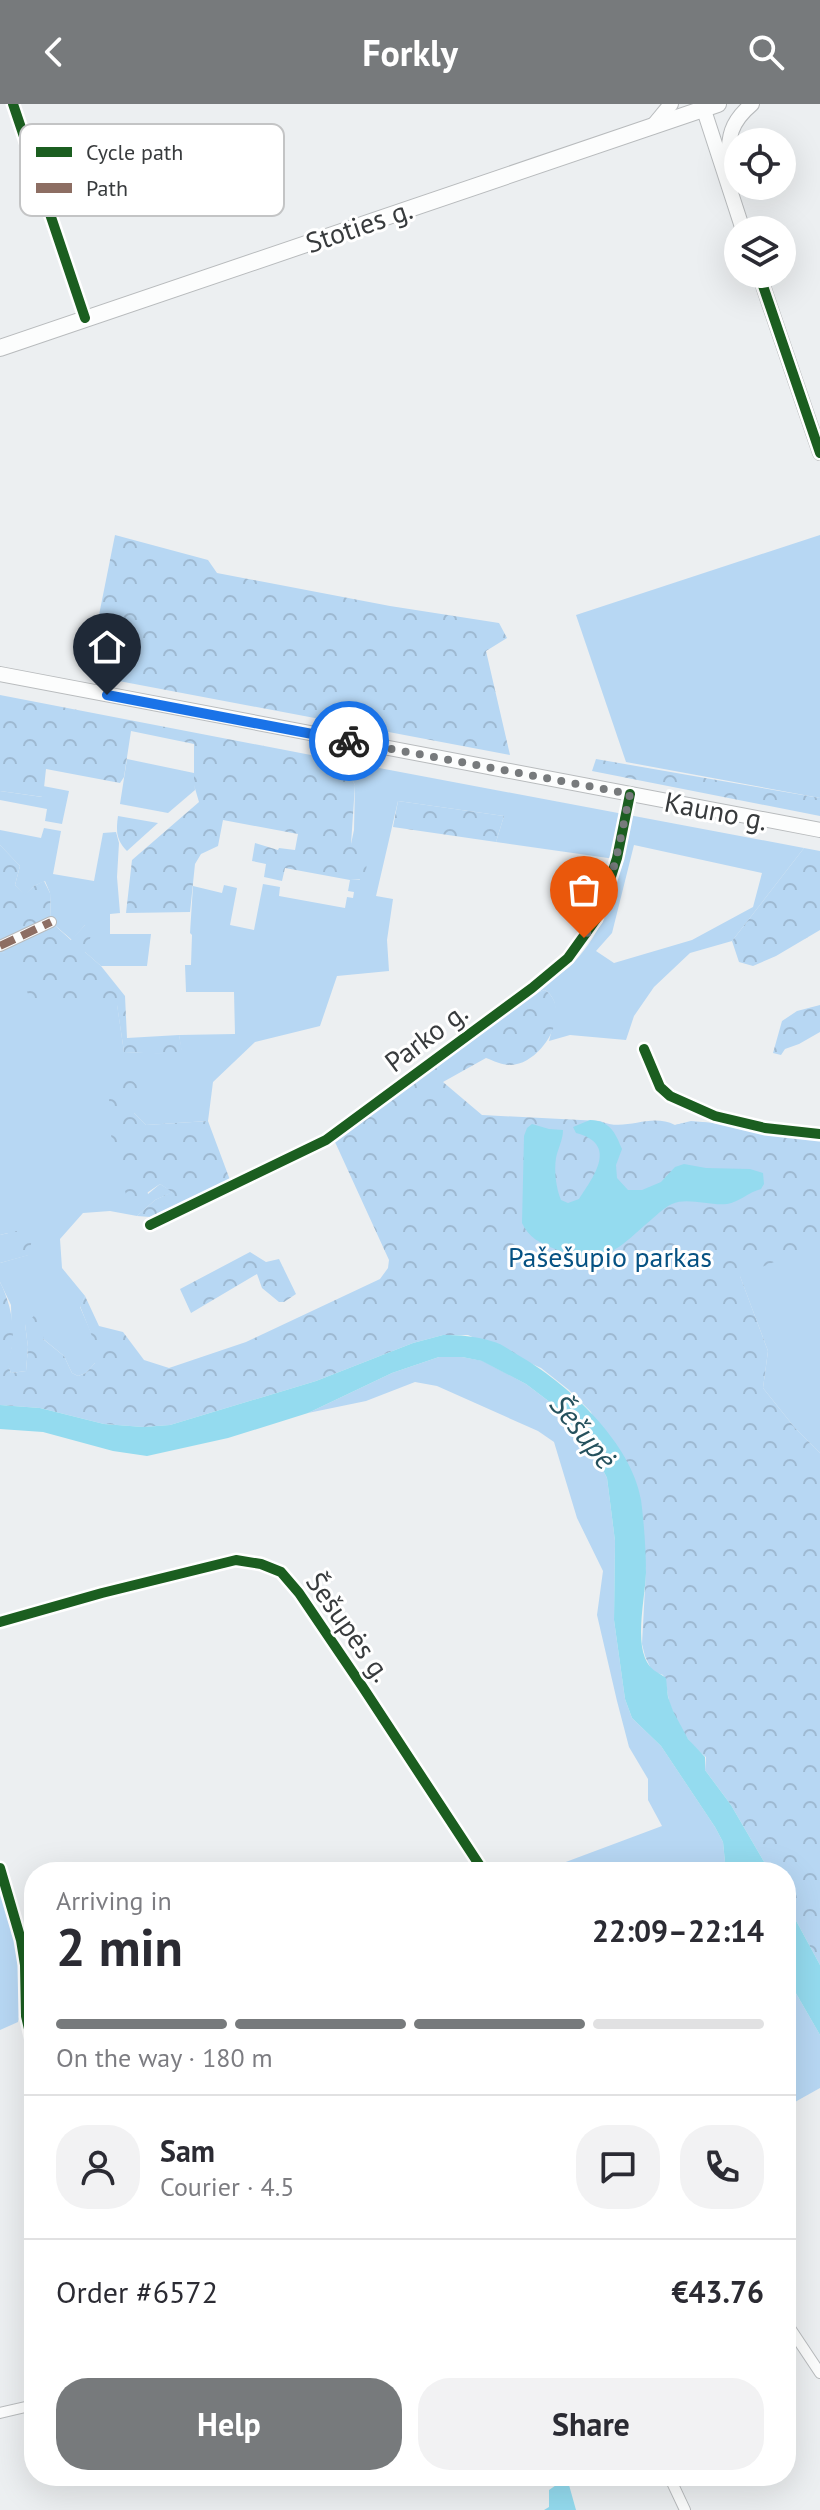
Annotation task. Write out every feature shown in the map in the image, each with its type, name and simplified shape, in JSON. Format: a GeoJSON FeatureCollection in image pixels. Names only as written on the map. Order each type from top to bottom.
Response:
{"type":"FeatureCollection","features":[{"type":"Feature","properties":{"kind":"main road"},"geometry":{"type":"LineString","coordinates":[[652,127],[671,104]]}},
{"type":"Feature","properties":{"kind":"main road"},"geometry":{"type":"LineString","coordinates":[[731,128],[739,115],[752,104]]}},
{"type":"Feature","properties":{"kind":"main road","name":"Stoties g."},"geometry":{"type":"LineString","coordinates":[[0,348],[708,106]]}},
{"type":"Feature","properties":{"kind":"main road"},"geometry":{"type":"LineString","coordinates":[[708,106],[724,172]]}},
{"type":"Feature","properties":{"kind":"main road"},"geometry":{"type":"LineString","coordinates":[[764,288],[820,453]]}},
{"type":"Feature","properties":{"kind":"main road","name":"Kauno g."},"geometry":{"type":"LineString","coordinates":[[0,674],[820,830]]}},
{"type":"Feature","properties":{"kind":"street"},"geometry":{"type":"LineString","coordinates":[[13,104],[20,125]]}},
{"type":"Feature","properties":{"kind":"street"},"geometry":{"type":"LineString","coordinates":[[51,216],[85,318]]}},
{"type":"Feature","properties":{"kind":"street","name":"Parko g."},"geometry":{"type":"LineString","coordinates":[[150,1225],[326,1140],[568,958],[586,935],[602,904],[617,858],[630,794]]}},
{"type":"Feature","properties":{"kind":"street"},"geometry":{"type":"LineString","coordinates":[[0,946],[51,922]]}},
{"type":"Feature","properties":{"kind":"street"},"geometry":{"type":"LineString","coordinates":[[644,1049],[660,1087],[670,1096],[715,1116],[765,1128],[820,1134]]}},
{"type":"Feature","properties":{"kind":"street","name":"Šešupės g."},"geometry":{"type":"LineString","coordinates":[[0,1622],[236,1560],[261,1564],[281,1572],[299,1593],[477,1862]]}},
{"type":"Feature","properties":{"kind":"street"},"geometry":{"type":"LineString","coordinates":[[0,1868],[21,1940],[24,1964]]}},
{"type":"Feature","properties":{"kind":"street"},"geometry":{"type":"LineString","coordinates":[[796,2337],[820,2373]]}},
{"type":"Feature","properties":{"kind":"street"},"geometry":{"type":"LineString","coordinates":[[0,2413],[24,2407]]}},
{"type":"Feature","properties":{"kind":"street"},"geometry":{"type":"LineString","coordinates":[[674,2486],[685,2510]]}},
{"type":"Feature","properties":{"kind":"green space"},"geometry":{"type":"Polygon","coordinates":[[[115,535],[208,560],[217,573],[499,623],[507,638],[486,651],[510,755],[87,675],[115,535]]]}},
{"type":"Feature","properties":{"kind":"green space"},"geometry":{"type":"Polygon","coordinates":[[[820,535],[820,798],[626,762],[576,615],[820,535]]]}},
{"type":"Feature","properties":{"kind":"green space"},"geometry":{"type":"Polygon","coordinates":[[[0,695],[342,761],[355,785],[351,844],[367,852],[366,879],[350,880],[285,868],[282,881],[264,877],[266,864],[252,861],[255,843],[278,850],[295,850],[298,834],[223,820],[218,846],[201,854],[195,864],[190,912],[126,913],[132,860],[199,802],[194,785],[194,744],[131,731],[124,777],[120,783],[46,769],[43,797],[0,791],[0,695]]]}},
{"type":"Feature","properties":{"kind":"green space"},"geometry":{"type":"Polygon","coordinates":[[[127,759],[194,773],[195,790],[168,813],[120,804],[127,759]]]}},
{"type":"Feature","properties":{"kind":"green space"},"geometry":{"type":"Polygon","coordinates":[[[596,759],[820,798],[820,816],[592,771],[596,759]]]}},
{"type":"Feature","properties":{"kind":"green space"},"geometry":{"type":"Polygon","coordinates":[[[342,761],[804,848],[732,941],[690,953],[654,987],[634,1016],[626,1040],[570,1035],[549,1041],[555,1014],[554,1001],[545,990],[533,994],[569,967],[589,944],[609,904],[622,860],[496,842],[504,816],[398,801],[376,896],[393,899],[387,940],[389,971],[337,976],[320,1026],[255,1042],[213,1082],[208,1121],[146,1125],[134,1113],[113,1080],[148,1194],[160,1184],[173,1192],[155,1200],[137,1216],[110,1211],[83,1213],[60,1239],[62,1268],[85,1296],[80,1307],[96,1344],[95,1363],[86,1373],[78,1376],[72,1373],[64,1356],[25,1324],[28,1347],[26,1371],[11,1373],[7,1363],[12,1346],[11,1305],[0,1282],[0,1263],[28,1255],[8,1233],[0,1235],[0,952],[10,953],[87,986],[117,1004],[124,1052],[182,1054],[179,1035],[235,1034],[234,992],[186,992],[185,965],[191,965],[193,886],[222,893],[224,885],[237,888],[230,925],[254,930],[263,884],[280,887],[279,896],[345,908],[347,897],[353,898],[354,892],[348,891],[350,880],[360,880],[351,844],[355,785],[342,761]],[[634,845],[612,933],[596,951],[614,963],[692,940],[753,907],[762,873],[634,845]]]}},
{"type":"Feature","properties":{"kind":"green space"},"geometry":{"type":"Polygon","coordinates":[[[43,786],[69,791],[62,824],[45,821],[47,809],[0,800],[0,791],[42,797],[43,786]]]}},
{"type":"Feature","properties":{"kind":"green space"},"geometry":{"type":"Polygon","coordinates":[[[398,801],[504,816],[496,842],[393,827],[398,801]]]}},
{"type":"Feature","properties":{"kind":"green space"},"geometry":{"type":"Polygon","coordinates":[[[118,816],[158,823],[127,851],[118,835],[118,816]]]}},
{"type":"Feature","properties":{"kind":"green space"},"geometry":{"type":"Polygon","coordinates":[[[44,828],[61,831],[53,874],[94,881],[103,833],[116,832],[119,843],[117,877],[120,913],[110,914],[110,934],[151,934],[147,966],[101,966],[85,952],[85,925],[72,940],[51,922],[50,893],[45,881],[34,886],[25,896],[15,885],[20,866],[0,845],[0,830],[41,838],[44,828]]]}},
{"type":"Feature","properties":{"kind":"green space"},"geometry":{"type":"Polygon","coordinates":[[[0,845],[20,866],[15,885],[25,895],[44,881],[50,893],[51,922],[71,940],[85,925],[96,922],[85,952],[101,966],[125,996],[127,1038],[179,1035],[183,1055],[124,1052],[117,1005],[102,1014],[87,987],[75,1000],[34,1008],[11,954],[0,952],[0,845]]]}},
{"type":"Feature","properties":{"kind":"green space"},"geometry":{"type":"Polygon","coordinates":[[[804,848],[820,851],[820,930],[753,966],[739,962],[732,941],[804,848]]]}},
{"type":"Feature","properties":{"kind":"green space","name":"Pašešupio parkas"},"geometry":{"type":"Polygon","coordinates":[[[545,990],[553,999],[556,1010],[550,1035],[533,1056],[511,1065],[486,1058],[443,1082],[482,1115],[600,1121],[619,1125],[656,1121],[675,1125],[697,1122],[820,1141],[820,1243],[740,1276],[768,1351],[763,1388],[820,1453],[820,1965],[796,1921],[796,1862],[764,1862],[731,1805],[705,1770],[706,1757],[693,1746],[679,1725],[663,1675],[652,1671],[642,1644],[646,1569],[591,1412],[541,1368],[468,1335],[443,1335],[413,1343],[316,1381],[170,1425],[143,1427],[104,1424],[40,1408],[0,1405],[0,1282],[12,1322],[11,1373],[26,1371],[28,1347],[25,1324],[36,1314],[46,1323],[43,1339],[64,1356],[72,1373],[78,1376],[86,1373],[95,1363],[95,1344],[80,1306],[85,1296],[99,1326],[123,1332],[144,1360],[169,1368],[246,1342],[380,1279],[388,1268],[389,1260],[335,1142],[533,994],[545,990]]]}},
{"type":"Feature","properties":{"kind":"green space"},"geometry":{"type":"Polygon","coordinates":[[[820,1005],[820,1032],[785,1049],[781,1055],[773,1053],[782,1021],[797,1011],[820,1005]]]}},
{"type":"Feature","properties":{"kind":"green space"},"geometry":{"type":"Polygon","coordinates":[[[131,1079],[142,1090],[134,1113],[146,1125],[208,1121],[230,1180],[150,1217],[137,1216],[155,1200],[172,1192],[160,1184],[135,1201],[127,1198],[112,1139],[109,1109],[113,1080],[131,1079]]]}},
{"type":"Feature","properties":{"kind":"green space"},"geometry":{"type":"Polygon","coordinates":[[[691,1121],[820,1141],[820,1453],[763,1388],[768,1351],[735,1263],[675,1125],[691,1121]]]}},
{"type":"Feature","properties":{"kind":"green space"},"geometry":{"type":"Polygon","coordinates":[[[21,1230],[33,1233],[29,1255],[0,1263],[0,1235],[21,1230]]]}},
{"type":"Feature","properties":{"kind":"green space"},"geometry":{"type":"Polygon","coordinates":[[[250,1252],[266,1262],[279,1259],[296,1294],[279,1302],[262,1288],[257,1274],[191,1313],[180,1289],[250,1252]]]}},
{"type":"Feature","properties":{"kind":"green space"},"geometry":{"type":"Polygon","coordinates":[[[439,1357],[483,1361],[526,1384],[555,1406],[592,1448],[607,1478],[615,1541],[614,1620],[625,1699],[632,1718],[661,1746],[715,1827],[723,1842],[725,1862],[566,1862],[662,1826],[648,1800],[648,1779],[629,1747],[597,1615],[603,1571],[577,1518],[554,1442],[538,1431],[437,1386],[415,1382],[366,1401],[308,1413],[392,1373],[439,1357]]]}},
{"type":"Feature","properties":{"kind":"green space"},"geometry":{"type":"Polygon","coordinates":[[[0,1868],[24,1948],[24,1979],[18,2022],[0,2030],[0,1868]]]}},
{"type":"Feature","properties":{"kind":"green space"},"geometry":{"type":"Polygon","coordinates":[[[796,1993],[820,2035],[820,2088],[796,2101],[796,1993]]]}},
{"type":"Feature","properties":{"kind":"water"},"geometry":{"type":"Polygon","coordinates":[[[590,1120],[607,1125],[617,1137],[622,1149],[616,1165],[617,1178],[628,1190],[642,1190],[661,1182],[675,1167],[684,1164],[750,1169],[763,1173],[764,1184],[761,1189],[727,1204],[685,1201],[672,1204],[609,1253],[586,1257],[544,1245],[528,1233],[522,1223],[524,1136],[532,1124],[563,1130],[555,1174],[561,1200],[568,1203],[579,1199],[599,1161],[600,1152],[596,1145],[589,1138],[576,1133],[573,1127],[590,1120]]]}},
{"type":"Feature","properties":{"kind":"water","name":"Šešupė"},"geometry":{"type":"Polygon","coordinates":[[[443,1335],[495,1342],[556,1381],[611,1436],[625,1457],[641,1500],[646,1573],[641,1639],[645,1658],[651,1668],[666,1678],[673,1711],[688,1739],[705,1757],[705,1770],[731,1805],[764,1862],[725,1862],[723,1842],[715,1827],[661,1746],[632,1718],[625,1699],[614,1620],[615,1541],[607,1478],[592,1448],[555,1406],[526,1384],[482,1361],[439,1357],[392,1373],[308,1413],[228,1438],[147,1456],[113,1451],[43,1432],[0,1429],[0,1405],[40,1408],[104,1424],[143,1427],[170,1425],[316,1381],[413,1343],[443,1335]]]}},
{"type":"Feature","properties":{"kind":"water"},"geometry":{"type":"Polygon","coordinates":[[[796,1921],[820,1965],[820,2035],[796,1993],[796,1921]]]}},
{"type":"Feature","properties":{"kind":"water"},"geometry":{"type":"Polygon","coordinates":[[[555,2486],[569,2486],[576,2510],[544,2510],[549,2507],[549,2490],[555,2486]]]}},
{"type":"Feature","properties":{"kind":"marked path"},"geometry":{"type":"LineString","coordinates":[[0,946],[51,922]]}},
{"type":"Feature","properties":{"kind":"cycle path"},"geometry":{"type":"LineString","coordinates":[[13,104],[20,125]]}},
{"type":"Feature","properties":{"kind":"cycle path"},"geometry":{"type":"LineString","coordinates":[[51,216],[85,318]]}},
{"type":"Feature","properties":{"kind":"cycle path"},"geometry":{"type":"LineString","coordinates":[[764,288],[820,453]]}},
{"type":"Feature","properties":{"kind":"cycle path"},"geometry":{"type":"LineString","coordinates":[[150,1225],[326,1140],[568,958],[596,919],[617,858],[630,794]]}},
{"type":"Feature","properties":{"kind":"cycle path"},"geometry":{"type":"LineString","coordinates":[[644,1049],[660,1087],[670,1096],[715,1116],[765,1128],[820,1134]]}},
{"type":"Feature","properties":{"kind":"cycle path"},"geometry":{"type":"LineString","coordinates":[[0,1622],[236,1560],[261,1564],[281,1572],[299,1593],[362,1686],[477,1862]]}},
{"type":"Feature","properties":{"kind":"cycle path"},"geometry":{"type":"LineString","coordinates":[[0,1868],[24,1959]]}},
{"type":"Feature","properties":{"kind":"way so far"},"geometry":{"type":"LineString","coordinates":[[349,741],[630,794],[617,858],[597,917],[584,938]]}},
{"type":"Feature","properties":{"kind":"route"},"geometry":{"type":"LineString","coordinates":[[107,695],[349,741]]}}]}
